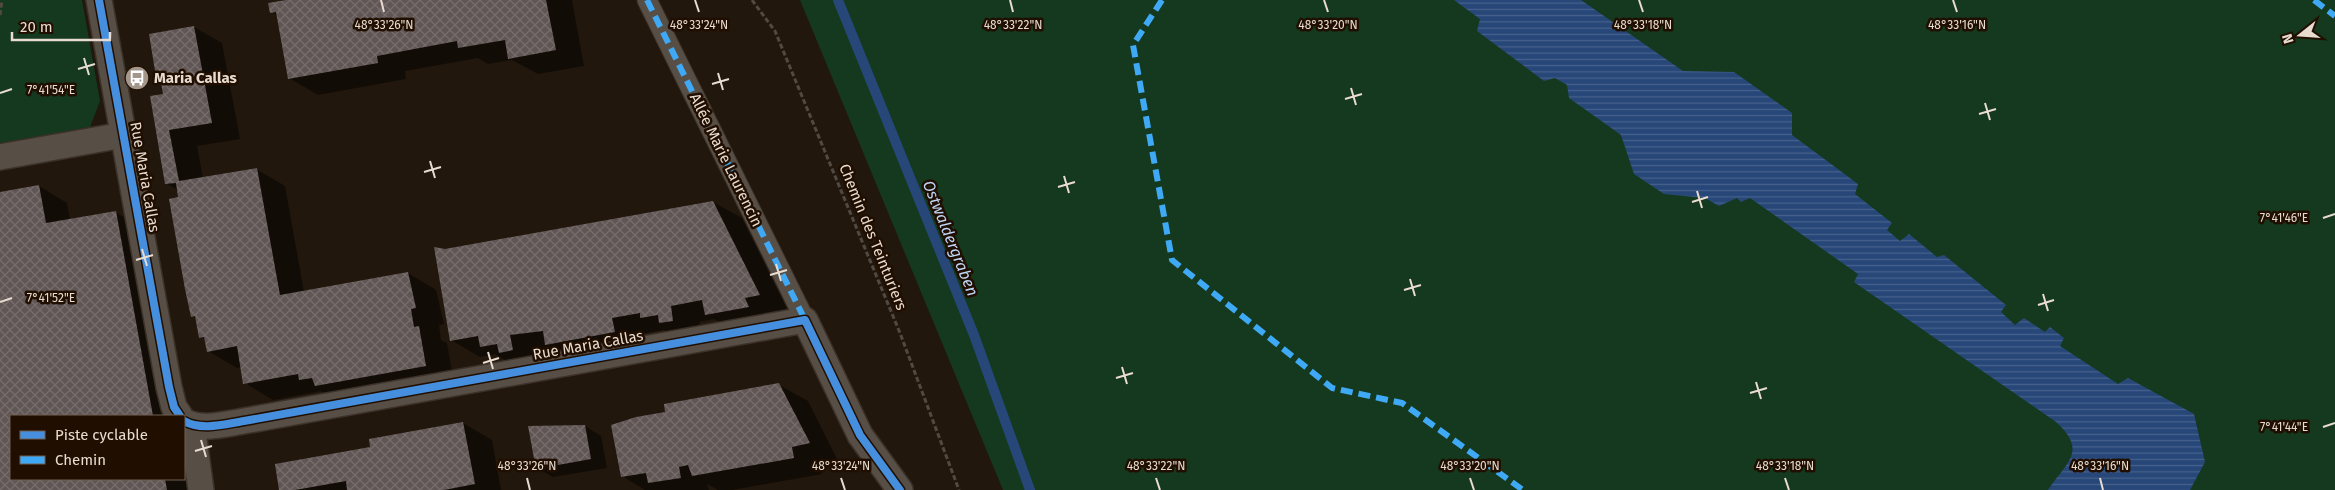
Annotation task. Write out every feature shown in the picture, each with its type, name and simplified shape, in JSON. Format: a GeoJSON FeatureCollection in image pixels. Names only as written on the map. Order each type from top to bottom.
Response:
{"type":"FeatureCollection","features":[{"type":"Feature","properties":{"kind":"street","name":"Rue Maria Callas"},"geometry":{"type":"LineString","coordinates":[[99,0],[169,386],[174,407],[180,415]]}},
{"type":"Feature","properties":{"kind":"street","name":"Allée Marie Laurencin"},"geometry":{"type":"LineString","coordinates":[[647,0],[805,320]]}},
{"type":"Feature","properties":{"kind":"street"},"geometry":{"type":"LineString","coordinates":[[0,157],[123,136]]}},
{"type":"Feature","properties":{"kind":"street","name":"Rue Maria Callas"},"geometry":{"type":"LineString","coordinates":[[185,421],[207,426],[244,421],[805,320]]}},
{"type":"Feature","properties":{"kind":"street"},"geometry":{"type":"LineString","coordinates":[[805,320],[860,434],[900,490]]}},
{"type":"Feature","properties":{"kind":"street"},"geometry":{"type":"LineString","coordinates":[[185,421],[201,490]]}},
{"type":"Feature","properties":{"kind":"path"},"geometry":{"type":"LineString","coordinates":[[0,15],[2,0]]}},
{"type":"Feature","properties":{"kind":"green space"},"geometry":{"type":"Polygon","coordinates":[[[0,0],[82,0],[100,101],[90,127],[0,143],[0,0]]]}},
{"type":"Feature","properties":{"kind":"green space"},"geometry":{"type":"Polygon","coordinates":[[[800,0],[2335,0],[2335,490],[1003,490],[800,0]]]}},
{"type":"Feature","properties":{"kind":"water"},"geometry":{"type":"Polygon","coordinates":[[[1454,0],[1581,0],[1683,71],[1734,72],[1792,113],[1792,135],[1858,184],[1855,194],[1892,223],[1887,230],[1900,241],[1909,234],[1937,257],[1944,255],[2006,305],[2001,312],[2015,325],[2024,318],[2045,332],[2050,327],[2064,338],[2060,346],[2118,384],[2128,378],[2194,414],[2205,462],[2190,490],[2048,490],[2067,464],[2073,449],[2066,432],[2056,422],[1854,282],[1858,274],[1750,198],[1741,202],[1737,198],[1719,206],[1705,198],[1664,194],[1634,174],[1621,135],[1569,98],[1567,85],[1555,78],[1544,81],[1477,31],[1480,19],[1454,0]]]}},
{"type":"Feature","properties":{"kind":"building"},"geometry":{"type":"Polygon","coordinates":[[[286,0],[546,0],[556,50],[508,59],[505,40],[458,48],[457,41],[377,56],[378,63],[288,79],[276,12],[270,13],[268,3],[286,0]]]}},
{"type":"Feature","properties":{"kind":"building"},"geometry":{"type":"Polygon","coordinates":[[[194,26],[212,123],[169,130],[179,181],[257,168],[280,295],[408,272],[416,308],[411,309],[414,327],[419,326],[426,366],[315,386],[312,378],[299,380],[298,374],[243,384],[237,346],[207,352],[204,337],[199,338],[195,316],[191,317],[169,199],[178,197],[176,183],[165,184],[150,96],[163,94],[161,83],[157,83],[149,34],[194,26]]]}},
{"type":"Feature","properties":{"kind":"building"},"geometry":{"type":"Polygon","coordinates":[[[39,185],[46,223],[116,211],[153,415],[10,415],[10,480],[165,480],[167,490],[0,490],[0,192],[39,185]]]}},
{"type":"Feature","properties":{"kind":"building"},"geometry":{"type":"Polygon","coordinates":[[[713,201],[760,295],[745,298],[749,307],[705,315],[702,300],[671,306],[673,321],[659,323],[658,315],[640,318],[640,313],[612,318],[615,332],[545,345],[543,331],[510,335],[513,350],[499,353],[497,344],[480,347],[478,336],[450,341],[434,247],[445,249],[713,201]]]}},
{"type":"Feature","properties":{"kind":"building"},"geometry":{"type":"Polygon","coordinates":[[[779,383],[810,443],[792,447],[794,458],[692,476],[688,465],[679,467],[681,478],[648,483],[646,473],[621,477],[611,425],[636,417],[665,412],[664,404],[779,383]]]}},
{"type":"Feature","properties":{"kind":"building"},"geometry":{"type":"Polygon","coordinates":[[[463,422],[475,484],[444,490],[347,490],[346,481],[295,490],[279,490],[275,464],[370,447],[369,439],[463,422]]]}},
{"type":"Feature","properties":{"kind":"building"},"geometry":{"type":"Polygon","coordinates":[[[585,425],[591,459],[536,469],[528,426],[585,425]]]}},
{"type":"Feature","properties":{"kind":"waterway","name":"Ostwaldergraben"},"geometry":{"type":"LineString","coordinates":[[838,0],[974,335],[1030,490]]}},
{"type":"Feature","properties":{"kind":"marked path"},"geometry":{"type":"LineString","coordinates":[[647,0],[805,320]]}},
{"type":"Feature","properties":{"kind":"marked path"},"geometry":{"type":"LineString","coordinates":[[1162,0],[1133,45],[1172,260],[1332,388],[1402,403],[1523,490]]}},
{"type":"Feature","properties":{"kind":"marked path"},"geometry":{"type":"LineString","coordinates":[[2314,0],[2335,16]]}},
{"type":"Feature","properties":{"kind":"cycle path"},"geometry":{"type":"LineString","coordinates":[[99,0],[169,387],[174,407],[179,415]]}},
{"type":"Feature","properties":{"kind":"cycle path"},"geometry":{"type":"LineString","coordinates":[[185,421],[198,426],[221,425],[805,320],[860,435],[900,490]]}},
{"type":"Feature","properties":{"kind":"place","name":"Maria Callas"},"geometry":{"type":"Point","coordinates":[137,78]}}]}
